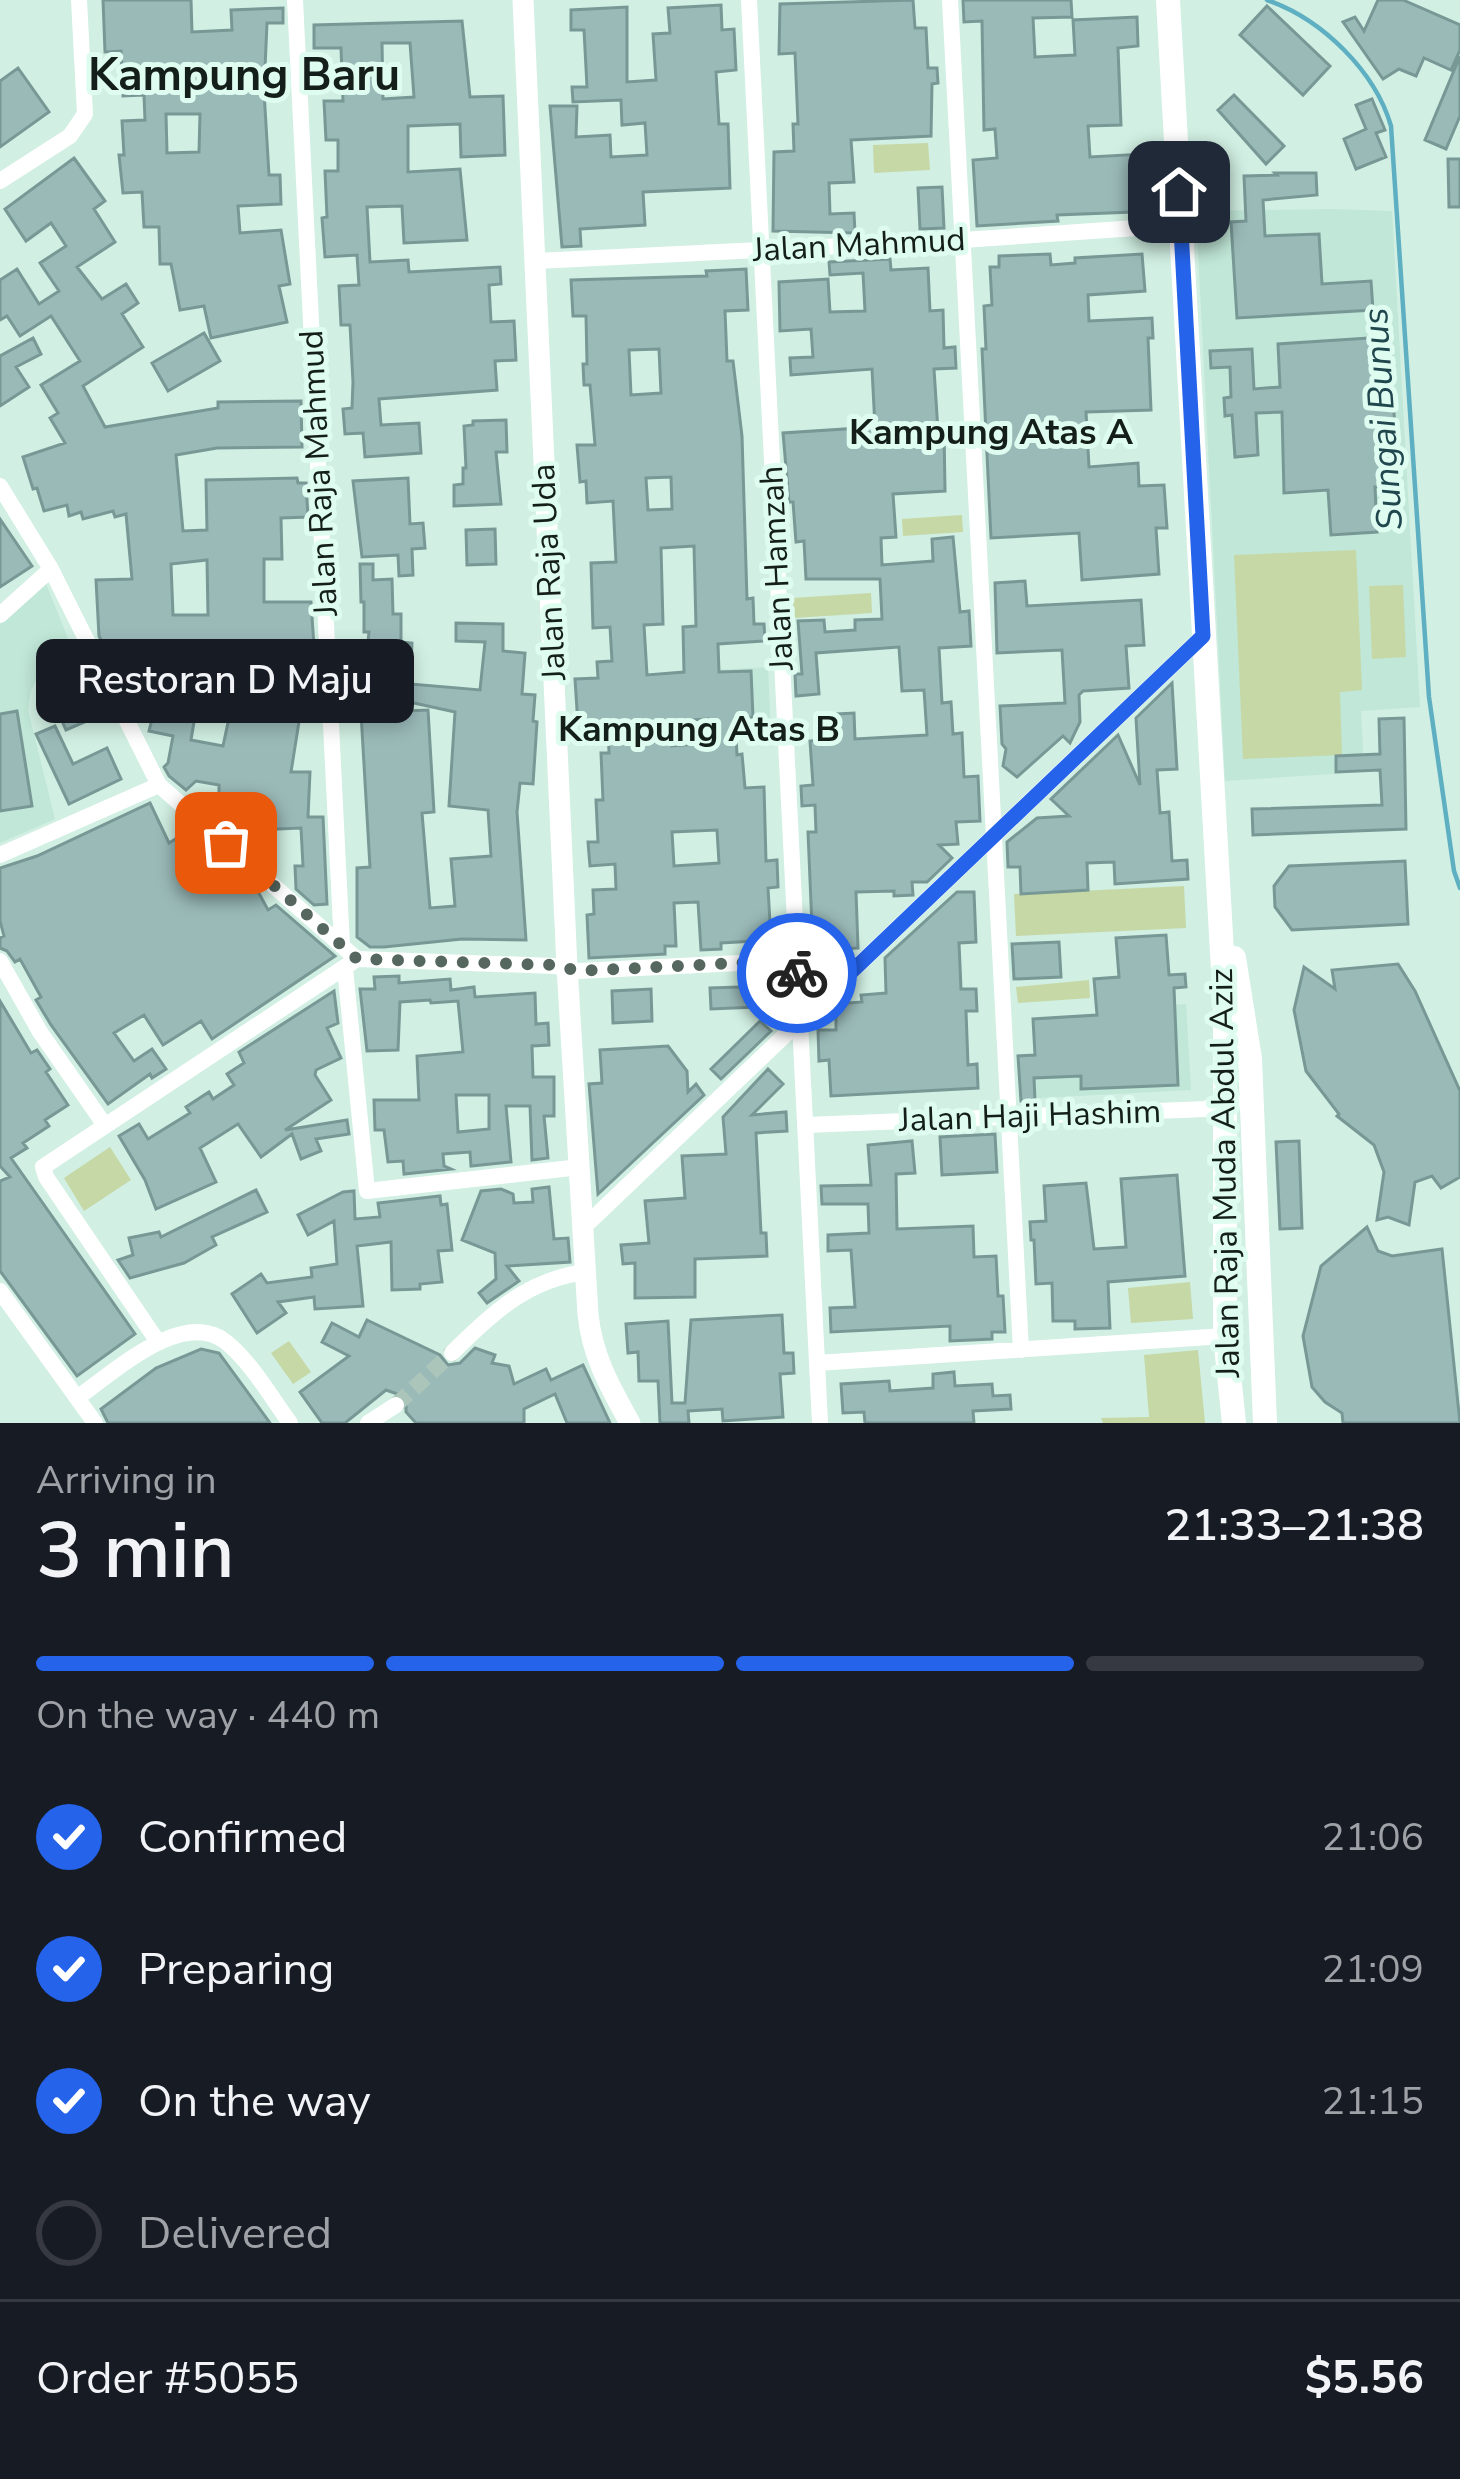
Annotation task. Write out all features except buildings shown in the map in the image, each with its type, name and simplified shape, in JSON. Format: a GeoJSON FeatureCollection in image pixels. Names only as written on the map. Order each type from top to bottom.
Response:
{"type":"FeatureCollection","features":[{"type":"Feature","properties":{"kind":"main road","name":"Jalan Raja Muda Abdul Aziz"},"geometry":{"type":"LineString","coordinates":[[1168,0],[1217,924],[1230,940],[1245,1014],[1233,1109],[1226,1336],[1234,1423]]}},
{"type":"Feature","properties":{"kind":"main road","name":"Jalan Raja Muda Abdul Aziz"},"geometry":{"type":"LineString","coordinates":[[1233,1109],[1265,1423]]}},
{"type":"Feature","properties":{"kind":"street"},"geometry":{"type":"LineString","coordinates":[[0,181],[70,136],[85,114],[79,0]]}},
{"type":"Feature","properties":{"kind":"street","name":"Jalan Raja Mahmud"},"geometry":{"type":"LineString","coordinates":[[295,0],[348,958],[368,1191],[580,1167]]}},
{"type":"Feature","properties":{"kind":"street","name":"Jalan Raja Uda"},"geometry":{"type":"LineString","coordinates":[[523,0],[566,967],[591,1343],[630,1423]]}},
{"type":"Feature","properties":{"kind":"street","name":"Jalan Hamzah"},"geometry":{"type":"LineString","coordinates":[[749,0],[820,1423]]}},
{"type":"Feature","properties":{"kind":"street"},"geometry":{"type":"LineString","coordinates":[[950,0],[1021,1350]]}},
{"type":"Feature","properties":{"kind":"street","name":"Jalan Mahmud"},"geometry":{"type":"LineString","coordinates":[[536,261],[1180,225]]}},
{"type":"Feature","properties":{"kind":"street"},"geometry":{"type":"LineString","coordinates":[[0,485],[50,569],[159,785],[348,958]]}},
{"type":"Feature","properties":{"kind":"street"},"geometry":{"type":"LineString","coordinates":[[0,615],[50,569]]}},
{"type":"Feature","properties":{"kind":"street"},"geometry":{"type":"LineString","coordinates":[[584,1228],[1203,636]]}},
{"type":"Feature","properties":{"kind":"street"},"geometry":{"type":"LineString","coordinates":[[0,855],[159,785]]}},
{"type":"Feature","properties":{"kind":"street"},"geometry":{"type":"LineString","coordinates":[[158,1342],[43,1167],[348,958],[579,971],[797,960]]}},
{"type":"Feature","properties":{"kind":"street"},"geometry":{"type":"LineString","coordinates":[[0,962],[40,1032],[104,1124]]}},
{"type":"Feature","properties":{"kind":"street","name":"Jalan Haji Hashim"},"geometry":{"type":"LineString","coordinates":[[806,1125],[1233,1109]]}},
{"type":"Feature","properties":{"kind":"street"},"geometry":{"type":"LineString","coordinates":[[452,1353],[533,1284],[586,1272]]}},
{"type":"Feature","properties":{"kind":"street"},"geometry":{"type":"LineString","coordinates":[[0,1292],[95,1423]]}},
{"type":"Feature","properties":{"kind":"street"},"geometry":{"type":"LineString","coordinates":[[77,1398],[158,1342],[185,1332],[216,1336],[229,1344],[290,1423]]}},
{"type":"Feature","properties":{"kind":"street"},"geometry":{"type":"LineString","coordinates":[[817,1364],[1226,1336]]}},
{"type":"Feature","properties":{"kind":"street"},"geometry":{"type":"LineString","coordinates":[[368,1423],[396,1405]]}},
{"type":"Feature","properties":{"kind":"shaded area"},"geometry":{"type":"Polygon","coordinates":[[[1196,211],[1392,211],[1420,707],[1361,711],[1364,772],[1225,781],[1196,211]]]}},
{"type":"Feature","properties":{"kind":"shaded area"},"geometry":{"type":"Polygon","coordinates":[[[45,581],[71,646],[78,649],[45,662],[28,710],[55,819],[0,843],[0,624],[45,581]]]}},
{"type":"Feature","properties":{"kind":"shaded area"},"geometry":{"type":"Polygon","coordinates":[[[768,667],[771,737],[680,742],[676,672],[768,667]]]}},
{"type":"Feature","properties":{"kind":"shaded area"},"geometry":{"type":"Polygon","coordinates":[[[1186,1004],[1191,1090],[1021,1099],[1019,1060],[1106,1055],[1104,1008],[1186,1004]]]}},
{"type":"Feature","properties":{"kind":"green space"},"geometry":{"type":"Polygon","coordinates":[[[928,143],[930,170],[874,173],[873,145],[928,143]]]}},
{"type":"Feature","properties":{"kind":"green space"},"geometry":{"type":"Polygon","coordinates":[[[962,515],[963,532],[903,536],[902,519],[962,515]]]}},
{"type":"Feature","properties":{"kind":"green space"},"geometry":{"type":"Polygon","coordinates":[[[1356,550],[1362,690],[1340,692],[1342,755],[1243,759],[1234,555],[1356,550]]]}},
{"type":"Feature","properties":{"kind":"green space"},"geometry":{"type":"Polygon","coordinates":[[[1403,585],[1406,657],[1372,659],[1369,586],[1403,585]]]}},
{"type":"Feature","properties":{"kind":"green space"},"geometry":{"type":"Polygon","coordinates":[[[871,593],[872,613],[794,618],[792,598],[871,593]]]}},
{"type":"Feature","properties":{"kind":"green space"},"geometry":{"type":"Polygon","coordinates":[[[1184,886],[1186,928],[1016,936],[1014,894],[1184,886]]]}},
{"type":"Feature","properties":{"kind":"green space"},"geometry":{"type":"Polygon","coordinates":[[[1089,980],[1090,998],[1018,1003],[1016,987],[1089,980]]]}},
{"type":"Feature","properties":{"kind":"green space"},"geometry":{"type":"Polygon","coordinates":[[[110,1147],[131,1180],[84,1211],[64,1178],[110,1147]]]}},
{"type":"Feature","properties":{"kind":"green space"},"geometry":{"type":"Polygon","coordinates":[[[1190,1282],[1193,1319],[1131,1323],[1128,1288],[1190,1282]]]}},
{"type":"Feature","properties":{"kind":"green space"},"geometry":{"type":"Polygon","coordinates":[[[289,1341],[311,1372],[293,1384],[271,1353],[289,1341]]]}},
{"type":"Feature","properties":{"kind":"green space"},"geometry":{"type":"Polygon","coordinates":[[[1198,1350],[1205,1423],[1103,1423],[1101,1418],[1149,1417],[1144,1355],[1198,1350]]]}},
{"type":"Feature","properties":{"kind":"waterway","name":"Sungai Bunus"},"geometry":{"type":"LineString","coordinates":[[1267,0],[1307,20],[1344,50],[1373,86],[1391,126],[1429,697],[1460,888]]}},
{"type":"Feature","properties":{"kind":"tunnel"},"geometry":{"type":"LineString","coordinates":[[396,1405],[452,1353]]}},
{"type":"Feature","properties":{"kind":"way so far"},"geometry":{"type":"LineString","coordinates":[[226,843],[357,959],[554,965],[579,971],[797,960],[797,973]]}},
{"type":"Feature","properties":{"kind":"place","name":"Restoran D Maju"},"geometry":{"type":"Point","coordinates":[226,843]}},
{"type":"Feature","properties":{"kind":"district","name":"Kampung Baru"},"geometry":{"type":"Point","coordinates":[244,75]}},
{"type":"Feature","properties":{"kind":"district","name":"Kampung Atas A"},"geometry":{"type":"Point","coordinates":[991,432]}},
{"type":"Feature","properties":{"kind":"district","name":"Kampung Atas B"},"geometry":{"type":"Point","coordinates":[699,729]}},
{"type":"Feature","properties":{"kind":"route"},"geometry":{"type":"LineString","coordinates":[[797,973],[801,1020],[1203,636],[1179,192]]}}]}
